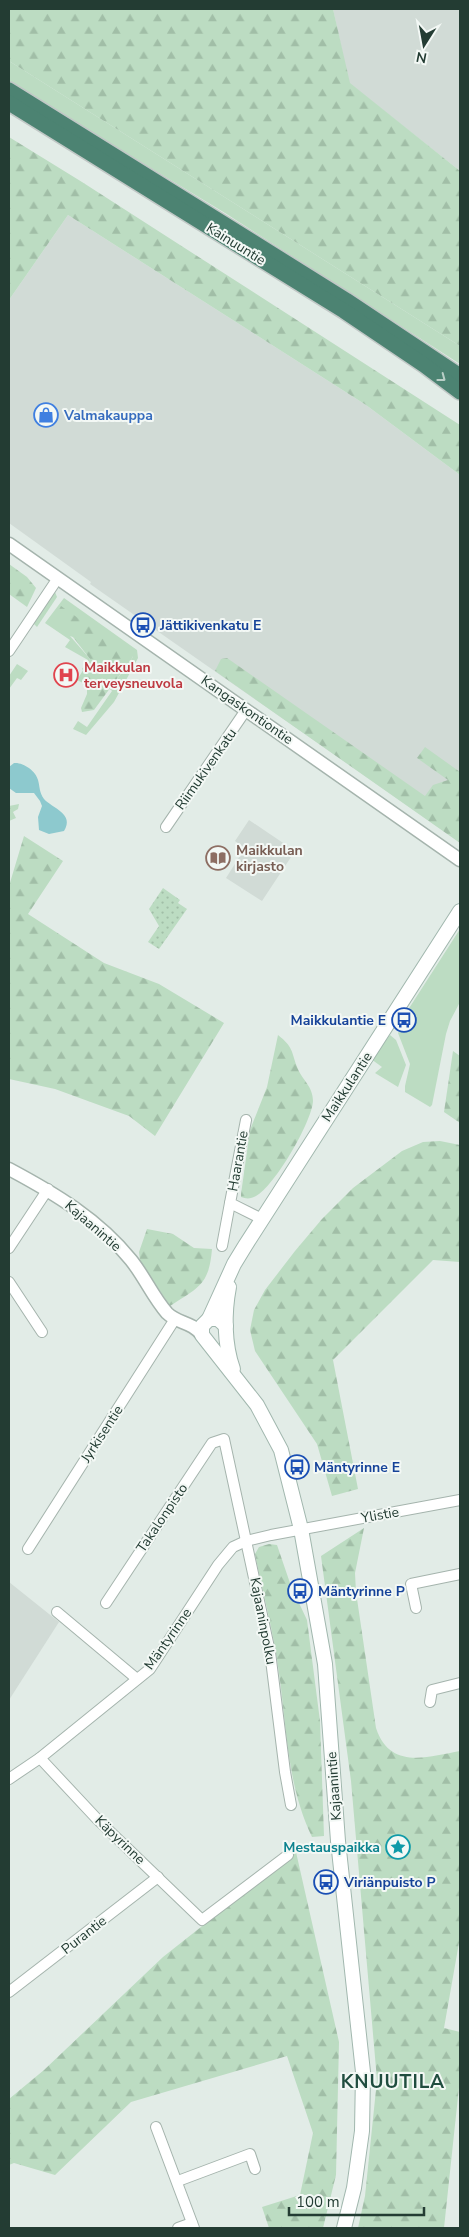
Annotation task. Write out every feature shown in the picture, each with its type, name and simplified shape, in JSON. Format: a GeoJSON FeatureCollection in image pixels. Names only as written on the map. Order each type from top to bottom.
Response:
{"type":"FeatureCollection","features":[{"type":"Feature","properties":{"kind":"highway","name":"Kainuuntie"},"geometry":{"type":"LineString","coordinates":[[9,90],[346,300],[460,376]]}},
{"type":"Feature","properties":{"kind":"highway","name":"Kainuuntie"},"geometry":{"type":"LineString","coordinates":[[9,103],[344,311],[424,365],[460,392]]}},
{"type":"Feature","properties":{"kind":"main road","name":"Maikkulantie"},"geometry":{"type":"LineString","coordinates":[[206,1330],[234,1264],[460,911]]}},
{"type":"Feature","properties":{"kind":"main road","name":"Maikkulantie"},"geometry":{"type":"LineString","coordinates":[[227,1330],[227,1295],[234,1264]]}},
{"type":"Feature","properties":{"kind":"main road"},"geometry":{"type":"LineString","coordinates":[[218,1319],[227,1330],[222,1342],[218,1344],[206,1330],[218,1319]]}},
{"type":"Feature","properties":{"kind":"main road","name":"Kajaanintie"},"geometry":{"type":"LineString","coordinates":[[206,1330],[257,1405],[281,1450],[301,1530],[325,1664],[338,1841],[363,2072],[362,2132],[354,2188],[344,2228]]}},
{"type":"Feature","properties":{"kind":"main road","name":"Kajaanintie"},"geometry":{"type":"LineString","coordinates":[[227,1330],[228,1352],[233,1369],[243,1386]]}},
{"type":"Feature","properties":{"kind":"street","name":"Kangaskontiontie"},"geometry":{"type":"LineString","coordinates":[[9,544],[460,860]]}},
{"type":"Feature","properties":{"kind":"street"},"geometry":{"type":"LineString","coordinates":[[9,651],[58,578]]}},
{"type":"Feature","properties":{"kind":"street","name":"Riimukivenkatu"},"geometry":{"type":"LineString","coordinates":[[166,828],[246,710]]}},
{"type":"Feature","properties":{"kind":"street","name":"Haarantie"},"geometry":{"type":"LineString","coordinates":[[222,1246],[246,1120]]}},
{"type":"Feature","properties":{"kind":"street","name":"Kajaanintie"},"geometry":{"type":"LineString","coordinates":[[9,1170],[48,1190],[77,1209],[107,1234],[130,1259],[164,1308],[178,1320]]}},
{"type":"Feature","properties":{"kind":"street"},"geometry":{"type":"LineString","coordinates":[[9,1248],[48,1190]]}},
{"type":"Feature","properties":{"kind":"street","name":"Haarantie"},"geometry":{"type":"LineString","coordinates":[[230,1203],[262,1219]]}},
{"type":"Feature","properties":{"kind":"street"},"geometry":{"type":"LineString","coordinates":[[9,1282],[42,1332]]}},
{"type":"Feature","properties":{"kind":"street"},"geometry":{"type":"LineString","coordinates":[[178,1320],[206,1330]]}},
{"type":"Feature","properties":{"kind":"street","name":"Jyrkisentie"},"geometry":{"type":"LineString","coordinates":[[28,1549],[178,1320]]}},
{"type":"Feature","properties":{"kind":"street","name":"Kajaaninpolku"},"geometry":{"type":"LineString","coordinates":[[224,1439],[270,1652],[291,1805]]}},
{"type":"Feature","properties":{"kind":"street","name":"Takalonpisto"},"geometry":{"type":"LineString","coordinates":[[106,1603],[212,1443],[224,1439]]}},
{"type":"Feature","properties":{"kind":"street","name":"Ylistie"},"geometry":{"type":"LineString","coordinates":[[301,1530],[460,1500]]}},
{"type":"Feature","properties":{"kind":"street","name":"Mäntyrinne"},"geometry":{"type":"LineString","coordinates":[[9,1779],[40,1758],[150,1669],[218,1565],[233,1547],[246,1540],[301,1530]]}},
{"type":"Feature","properties":{"kind":"street"},"geometry":{"type":"LineString","coordinates":[[416,1608],[411,1584],[460,1574]]}},
{"type":"Feature","properties":{"kind":"street"},"geometry":{"type":"LineString","coordinates":[[57,1612],[137,1679]]}},
{"type":"Feature","properties":{"kind":"street"},"geometry":{"type":"LineString","coordinates":[[430,1702],[432,1690],[460,1683]]}},
{"type":"Feature","properties":{"kind":"street","name":"Käpyrinne"},"geometry":{"type":"LineString","coordinates":[[40,1758],[97,1819],[202,1920],[288,1855]]}},
{"type":"Feature","properties":{"kind":"street","name":"Purantie"},"geometry":{"type":"LineString","coordinates":[[9,1992],[158,1877]]}},
{"type":"Feature","properties":{"kind":"street"},"geometry":{"type":"LineString","coordinates":[[156,2127],[178,2181],[193,2225],[178,2228]]}},
{"type":"Feature","properties":{"kind":"street"},"geometry":{"type":"LineString","coordinates":[[178,2181],[250,2154],[255,2169]]}},
{"type":"Feature","properties":{"kind":"shaded area"},"geometry":{"type":"Polygon","coordinates":[[[333,9],[460,9],[460,171],[349,83],[333,9]]]}},
{"type":"Feature","properties":{"kind":"shaded area"},"geometry":{"type":"Polygon","coordinates":[[[68,215],[366,405],[460,475],[460,841],[90,584],[91,582],[9,523],[9,300],[68,215]]]}},
{"type":"Feature","properties":{"kind":"shaded area"},"geometry":{"type":"Polygon","coordinates":[[[249,820],[295,851],[262,901],[226,878],[245,848],[235,841],[249,820]]]}},
{"type":"Feature","properties":{"kind":"shaded area"},"geometry":{"type":"Polygon","coordinates":[[[9,1582],[59,1622],[9,1700],[9,1582]]]}},
{"type":"Feature","properties":{"kind":"green space"},"geometry":{"type":"Polygon","coordinates":[[[9,9],[333,9],[350,83],[460,171],[460,346],[9,61],[9,9]]]}},
{"type":"Feature","properties":{"kind":"green space"},"geometry":{"type":"Polygon","coordinates":[[[9,61],[460,346],[460,364],[225,213],[9,82],[9,61]]]}},
{"type":"Feature","properties":{"kind":"green space"},"geometry":{"type":"Polygon","coordinates":[[[9,137],[460,425],[460,475],[366,405],[68,215],[9,300],[9,137]]]}},
{"type":"Feature","properties":{"kind":"green space"},"geometry":{"type":"Polygon","coordinates":[[[9,564],[27,577],[36,588],[27,607],[9,594],[9,564]]]}},
{"type":"Feature","properties":{"kind":"green space"},"geometry":{"type":"Polygon","coordinates":[[[55,592],[57,597],[37,627],[33,623],[55,592]]]}},
{"type":"Feature","properties":{"kind":"green space"},"geometry":{"type":"Polygon","coordinates":[[[64,598],[137,650],[138,658],[114,702],[86,735],[73,729],[78,721],[87,727],[112,691],[110,689],[133,657],[70,636],[90,659],[83,670],[88,660],[65,647],[70,640],[45,623],[64,598]]]}},
{"type":"Feature","properties":{"kind":"green space"},"geometry":{"type":"Polygon","coordinates":[[[61,606],[133,657],[94,710],[82,712],[81,708],[87,694],[87,685],[77,680],[90,659],[56,615],[61,606]]]}},
{"type":"Feature","properties":{"kind":"green space"},"geometry":{"type":"Polygon","coordinates":[[[227,658],[425,796],[433,785],[448,780],[417,758],[425,747],[460,772],[460,843],[215,671],[221,659],[227,658]]]}},
{"type":"Feature","properties":{"kind":"green space"},"geometry":{"type":"Polygon","coordinates":[[[17,664],[28,671],[21,680],[17,678],[9,689],[9,676],[17,664]]]}},
{"type":"Feature","properties":{"kind":"green space"},"geometry":{"type":"Polygon","coordinates":[[[19,804],[18,809],[13,812],[16,818],[9,821],[9,806],[19,804]]]}},
{"type":"Feature","properties":{"kind":"green space"},"geometry":{"type":"Polygon","coordinates":[[[24,836],[63,861],[28,914],[104,963],[159,984],[224,1023],[155,1136],[129,1116],[55,1089],[9,1079],[9,886],[24,836]]]}},
{"type":"Feature","properties":{"kind":"green space"},"geometry":{"type":"Polygon","coordinates":[[[163,888],[180,900],[178,903],[187,909],[159,949],[148,942],[159,926],[149,909],[163,888]]]}},
{"type":"Feature","properties":{"kind":"green space"},"geometry":{"type":"Polygon","coordinates":[[[460,929],[460,1002],[450,1021],[446,1034],[432,1105],[430,1107],[405,1092],[410,1064],[398,1033],[409,1016],[406,1013],[460,929]]]}},
{"type":"Feature","properties":{"kind":"green space"},"geometry":{"type":"Polygon","coordinates":[[[278,1035],[291,1049],[299,1072],[311,1091],[313,1101],[311,1111],[299,1138],[282,1168],[264,1190],[254,1197],[245,1198],[241,1197],[241,1194],[250,1130],[267,1087],[278,1035]]]}},
{"type":"Feature","properties":{"kind":"green space"},"geometry":{"type":"Polygon","coordinates":[[[390,1035],[396,1040],[406,1065],[398,1087],[375,1073],[382,1067],[371,1059],[390,1035]]]}},
{"type":"Feature","properties":{"kind":"green space"},"geometry":{"type":"Polygon","coordinates":[[[453,1051],[460,1056],[460,1123],[444,1112],[453,1051]]]}},
{"type":"Feature","properties":{"kind":"green space"},"geometry":{"type":"Polygon","coordinates":[[[440,1141],[460,1145],[460,1262],[433,1260],[333,1360],[358,1489],[332,1496],[317,1444],[255,1351],[250,1330],[254,1310],[265,1290],[295,1251],[322,1219],[353,1188],[402,1151],[423,1142],[440,1141]]]}},
{"type":"Feature","properties":{"kind":"green space"},"geometry":{"type":"Polygon","coordinates":[[[147,1229],[173,1234],[194,1248],[212,1249],[211,1261],[201,1284],[170,1306],[140,1261],[139,1252],[147,1229]]]}},
{"type":"Feature","properties":{"kind":"green space"},"geometry":{"type":"Polygon","coordinates":[[[364,1528],[355,1573],[356,1592],[376,1728],[382,1741],[390,1750],[400,1755],[423,1757],[460,1751],[460,1937],[444,2028],[460,2032],[460,2078],[444,2228],[358,2228],[365,2196],[377,2080],[351,1781],[321,1556],[364,1528]]]}},
{"type":"Feature","properties":{"kind":"green space"},"geometry":{"type":"Polygon","coordinates":[[[269,1544],[277,1545],[291,1586],[307,1620],[320,1721],[324,1836],[312,1837],[297,1797],[289,1756],[277,1658],[255,1554],[259,1547],[269,1544]]]}},
{"type":"Feature","properties":{"kind":"green space"},"geometry":{"type":"Polygon","coordinates":[[[296,1852],[339,2042],[336,2175],[323,2228],[269,2228],[262,2207],[300,2195],[313,2133],[287,2056],[131,2102],[55,2175],[14,2163],[9,2165],[9,2099],[44,2070],[163,1957],[296,1852]]]}},
{"type":"Feature","properties":{"kind":"water"},"geometry":{"type":"Polygon","coordinates":[[[14,763],[25,766],[35,773],[44,799],[61,812],[67,820],[64,831],[49,834],[39,830],[38,817],[42,806],[40,801],[34,793],[16,793],[9,788],[9,767],[14,763]]]}},
{"type":"Feature","properties":{"kind":"place","name":"Valmakauppa"},"geometry":{"type":"Point","coordinates":[46,415]}},
{"type":"Feature","properties":{"kind":"place","name":"Jättikivenkatu E"},"geometry":{"type":"Point","coordinates":[143,625]}},
{"type":"Feature","properties":{"kind":"place","name":"Maikkulan terveysneuvola"},"geometry":{"type":"Point","coordinates":[66,675]}},
{"type":"Feature","properties":{"kind":"place","name":"Maikkulan kirjasto"},"geometry":{"type":"Point","coordinates":[218,858]}},
{"type":"Feature","properties":{"kind":"place","name":"Maikkulantie E"},"geometry":{"type":"Point","coordinates":[404,1020]}},
{"type":"Feature","properties":{"kind":"place","name":"Mäntyrinne E"},"geometry":{"type":"Point","coordinates":[297,1467]}},
{"type":"Feature","properties":{"kind":"place","name":"Mäntyrinne P"},"geometry":{"type":"Point","coordinates":[300,1591]}},
{"type":"Feature","properties":{"kind":"place","name":"Mestauspaikka"},"geometry":{"type":"Point","coordinates":[398,1847]}},
{"type":"Feature","properties":{"kind":"place","name":"Viriänpuisto P"},"geometry":{"type":"Point","coordinates":[326,1882]}},
{"type":"Feature","properties":{"kind":"district","name":"KNUUTILA"},"geometry":{"type":"Point","coordinates":[393,2082]}}]}
